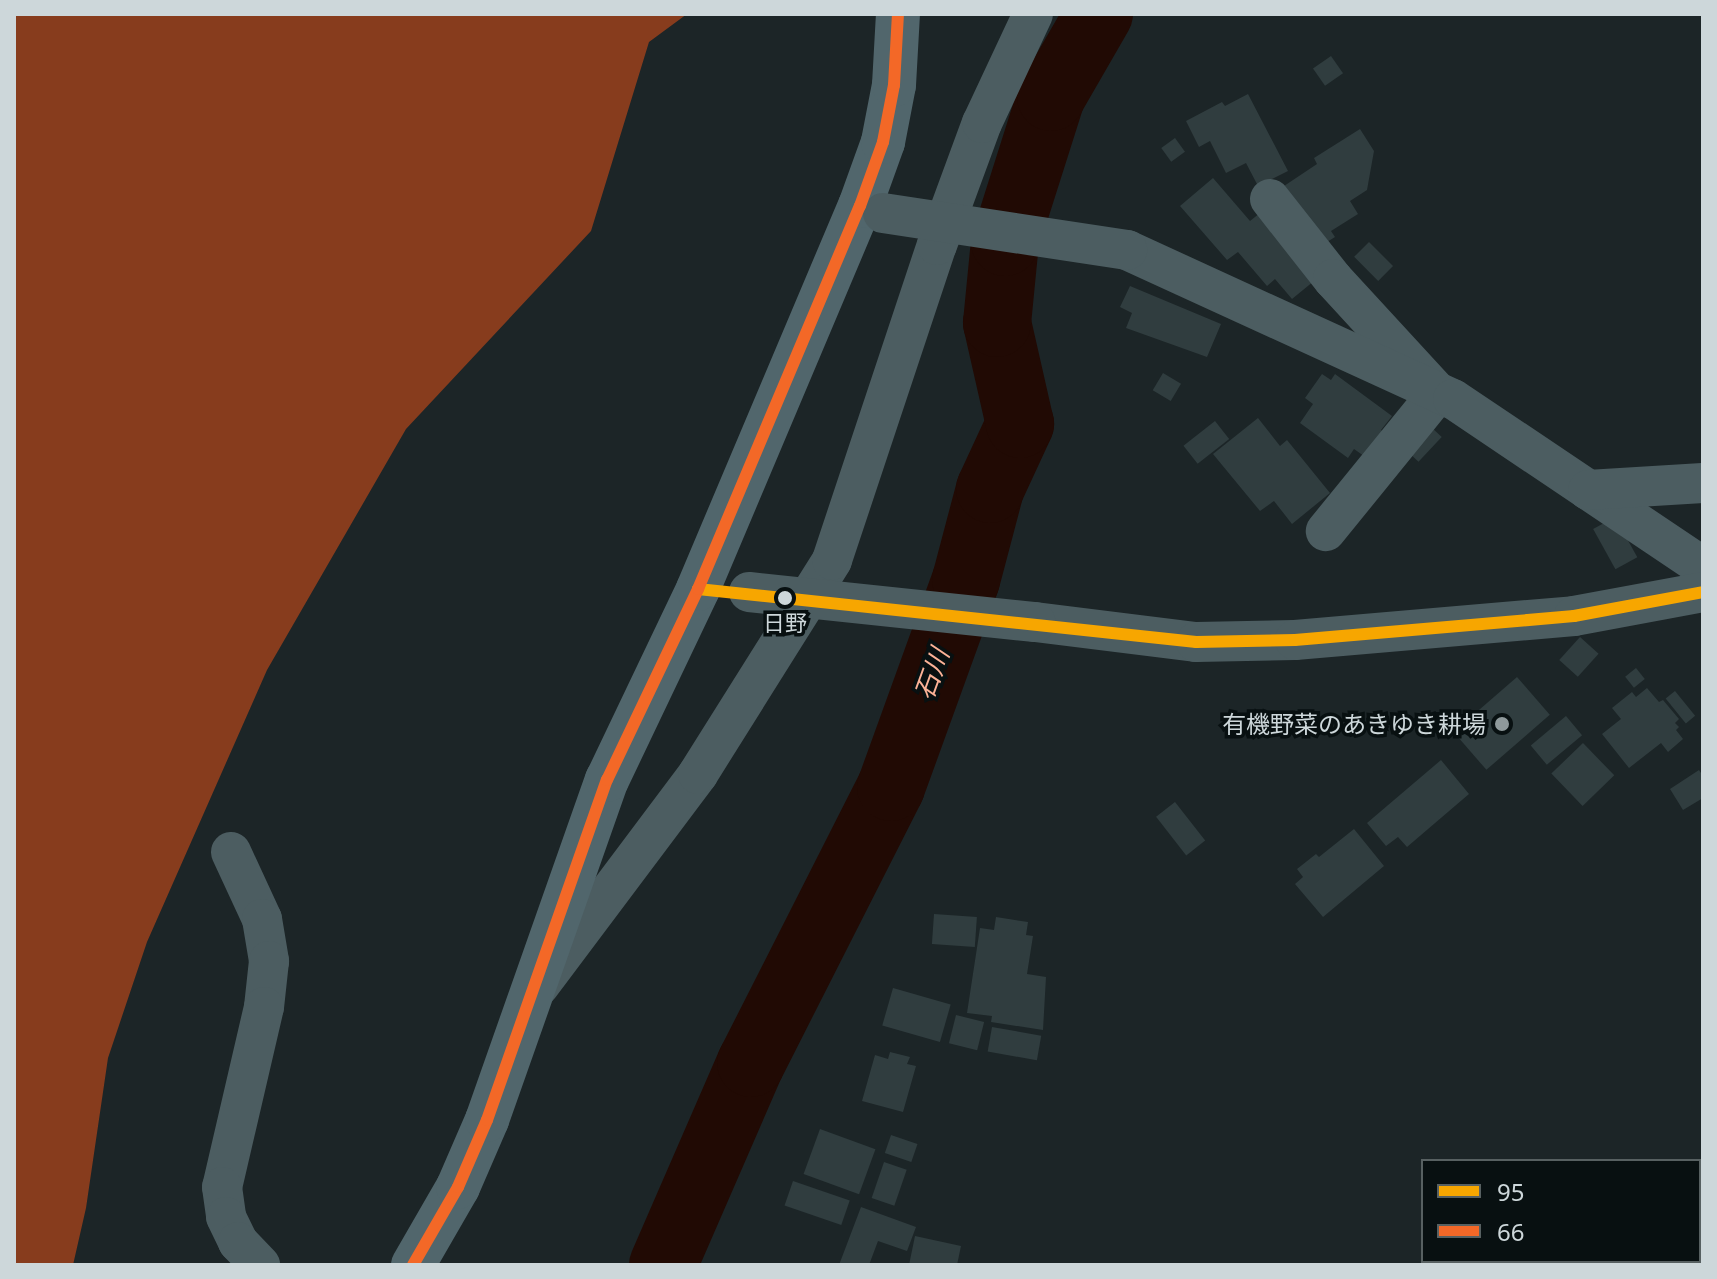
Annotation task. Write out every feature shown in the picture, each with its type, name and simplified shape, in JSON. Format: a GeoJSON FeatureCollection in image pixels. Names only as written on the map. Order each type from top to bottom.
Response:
{"type":"FeatureCollection","features":[{"type":"Feature","properties":{"kind":"main road"},"geometry":{"type":"LineString","coordinates":[[413,1265],[458,1187],[487,1120],[607,780],[872,210],[894,85],[898,14]]}},
{"type":"Feature","properties":{"kind":"street"},"geometry":{"type":"LineString","coordinates":[[532,995],[698,774],[832,560],[967,163],[1033,14]]}},
{"type":"Feature","properties":{"kind":"street"},"geometry":{"type":"LineString","coordinates":[[1270,199],[1333,279],[1438,393]]}},
{"type":"Feature","properties":{"kind":"street"},"geometry":{"type":"LineString","coordinates":[[872,210],[1127,250],[1438,393],[1703,567]]}},
{"type":"Feature","properties":{"kind":"street"},"geometry":{"type":"LineString","coordinates":[[1326,531],[1438,393]]}},
{"type":"Feature","properties":{"kind":"street"},"geometry":{"type":"LineString","coordinates":[[1588,490],[1703,483]]}},
{"type":"Feature","properties":{"kind":"street"},"geometry":{"type":"LineString","coordinates":[[698,589],[1035,622],[1196,642],[1295,640],[1574,616],[1703,592]]}},
{"type":"Feature","properties":{"kind":"street"},"geometry":{"type":"LineString","coordinates":[[231,852],[262,919],[269,961],[264,1007],[222,1187],[226,1217],[238,1242],[260,1265]]}},
{"type":"Feature","properties":{"kind":"shaded area"},"geometry":{"type":"Polygon","coordinates":[[[14,14],[687,14],[649,42],[591,231],[406,429],[267,670],[147,942],[108,1058],[86,1208],[73,1265],[14,1265],[14,14]]]}},
{"type":"Feature","properties":{"kind":"building"},"geometry":{"type":"Polygon","coordinates":[[[1331,56],[1343,73],[1325,86],[1313,69],[1331,56]]]}},
{"type":"Feature","properties":{"kind":"building"},"geometry":{"type":"Polygon","coordinates":[[[1248,94],[1288,171],[1258,186],[1246,163],[1226,173],[1210,141],[1199,147],[1186,121],[1222,102],[1225,106],[1248,94]]]}},
{"type":"Feature","properties":{"kind":"building"},"geometry":{"type":"Polygon","coordinates":[[[1360,129],[1374,151],[1367,190],[1350,201],[1358,214],[1331,231],[1335,237],[1319,247],[1281,188],[1317,164],[1314,158],[1360,129]]]}},
{"type":"Feature","properties":{"kind":"building"},"geometry":{"type":"Polygon","coordinates":[[[1175,138],[1185,152],[1171,162],[1161,148],[1175,138]]]}},
{"type":"Feature","properties":{"kind":"building"},"geometry":{"type":"Polygon","coordinates":[[[1213,178],[1250,221],[1260,213],[1314,281],[1292,299],[1275,279],[1267,286],[1238,252],[1227,260],[1180,206],[1213,178]]]}},
{"type":"Feature","properties":{"kind":"building"},"geometry":{"type":"Polygon","coordinates":[[[1369,242],[1393,266],[1378,281],[1354,257],[1369,242]]]}},
{"type":"Feature","properties":{"kind":"building"},"geometry":{"type":"Polygon","coordinates":[[[1130,286],[1221,324],[1207,357],[1126,328],[1132,313],[1120,307],[1130,286]]]}},
{"type":"Feature","properties":{"kind":"building"},"geometry":{"type":"Polygon","coordinates":[[[1163,373],[1181,384],[1171,401],[1153,390],[1163,373]]]}},
{"type":"Feature","properties":{"kind":"building"},"geometry":{"type":"Polygon","coordinates":[[[1322,374],[1331,380],[1335,374],[1392,416],[1381,430],[1388,436],[1371,461],[1354,449],[1348,458],[1300,423],[1313,404],[1305,398],[1322,374]]]}},
{"type":"Feature","properties":{"kind":"building"},"geometry":{"type":"Polygon","coordinates":[[[1258,418],[1280,446],[1287,440],[1330,493],[1292,524],[1274,501],[1260,511],[1213,454],[1258,418]]]}},
{"type":"Feature","properties":{"kind":"building"},"geometry":{"type":"Polygon","coordinates":[[[1215,421],[1229,439],[1198,464],[1183,446],[1215,421]]]}},
{"type":"Feature","properties":{"kind":"building"},"geometry":{"type":"Polygon","coordinates":[[[1430,426],[1442,437],[1419,462],[1407,451],[1430,426]]]}},
{"type":"Feature","properties":{"kind":"building"},"geometry":{"type":"Polygon","coordinates":[[[1615,517],[1637,557],[1615,569],[1593,529],[1615,517]]]}},
{"type":"Feature","properties":{"kind":"building"},"geometry":{"type":"Polygon","coordinates":[[[1580,637],[1599,654],[1578,677],[1559,660],[1580,637]]]}},
{"type":"Feature","properties":{"kind":"building"},"geometry":{"type":"Polygon","coordinates":[[[1636,668],[1645,679],[1634,688],[1625,677],[1636,668]]]}},
{"type":"Feature","properties":{"kind":"building","name":"有機野菜のあきゆき耕場"},"geometry":{"type":"Polygon","coordinates":[[[1517,677],[1550,715],[1486,770],[1454,732],[1517,677]]]}},
{"type":"Feature","properties":{"kind":"building"},"geometry":{"type":"Polygon","coordinates":[[[1647,688],[1659,702],[1663,700],[1679,719],[1675,723],[1679,727],[1676,730],[1683,739],[1668,752],[1661,743],[1629,768],[1602,734],[1621,719],[1612,708],[1632,692],[1636,697],[1647,688]]]}},
{"type":"Feature","properties":{"kind":"building"},"geometry":{"type":"Polygon","coordinates":[[[1675,691],[1695,716],[1686,723],[1666,699],[1675,691]]]}},
{"type":"Feature","properties":{"kind":"building"},"geometry":{"type":"Polygon","coordinates":[[[1566,716],[1582,735],[1547,765],[1531,746],[1566,716]]]}},
{"type":"Feature","properties":{"kind":"building"},"geometry":{"type":"Polygon","coordinates":[[[1583,743],[1614,775],[1583,806],[1551,774],[1583,743]]]}},
{"type":"Feature","properties":{"kind":"building"},"geometry":{"type":"Polygon","coordinates":[[[1441,760],[1469,794],[1407,847],[1398,837],[1386,846],[1367,823],[1441,760]]]}},
{"type":"Feature","properties":{"kind":"building"},"geometry":{"type":"Polygon","coordinates":[[[1699,770],[1703,776],[1703,798],[1683,810],[1670,789],[1699,770]]]}},
{"type":"Feature","properties":{"kind":"building"},"geometry":{"type":"Polygon","coordinates":[[[1175,802],[1205,841],[1186,855],[1156,817],[1175,802]]]}},
{"type":"Feature","properties":{"kind":"building"},"geometry":{"type":"Polygon","coordinates":[[[1354,829],[1384,866],[1323,917],[1295,884],[1303,877],[1297,869],[1316,854],[1319,857],[1354,829]]]}},
{"type":"Feature","properties":{"kind":"building"},"geometry":{"type":"Polygon","coordinates":[[[934,914],[977,917],[975,947],[932,944],[934,914]]]}},
{"type":"Feature","properties":{"kind":"building"},"geometry":{"type":"Polygon","coordinates":[[[996,917],[1028,922],[1026,935],[1033,936],[1027,974],[1046,977],[1043,1030],[991,1022],[992,1016],[967,1013],[980,928],[994,930],[996,917]]]}},
{"type":"Feature","properties":{"kind":"building"},"geometry":{"type":"Polygon","coordinates":[[[893,988],[951,1005],[940,1042],[882,1025],[893,988]]]}},
{"type":"Feature","properties":{"kind":"building"},"geometry":{"type":"Polygon","coordinates":[[[956,1015],[984,1022],[977,1050],[949,1043],[956,1015]]]}},
{"type":"Feature","properties":{"kind":"building"},"geometry":{"type":"Polygon","coordinates":[[[992,1027],[1041,1036],[1037,1060],[988,1052],[992,1027]]]}},
{"type":"Feature","properties":{"kind":"building"},"geometry":{"type":"Polygon","coordinates":[[[890,1052],[910,1057],[907,1064],[916,1066],[903,1112],[862,1101],[875,1055],[888,1059],[890,1052]]]}},
{"type":"Feature","properties":{"kind":"building"},"geometry":{"type":"Polygon","coordinates":[[[820,1129],[875,1149],[859,1194],[804,1174],[820,1129]]]}},
{"type":"Feature","properties":{"kind":"building"},"geometry":{"type":"Polygon","coordinates":[[[891,1135],[917,1144],[911,1162],[885,1153],[891,1135]]]}},
{"type":"Feature","properties":{"kind":"building"},"geometry":{"type":"Polygon","coordinates":[[[884,1162],[907,1170],[894,1206],[872,1198],[884,1162]]]}},
{"type":"Feature","properties":{"kind":"building"},"geometry":{"type":"Polygon","coordinates":[[[793,1181],[850,1201],[841,1225],[785,1206],[793,1181]]]}},
{"type":"Feature","properties":{"kind":"building"},"geometry":{"type":"Polygon","coordinates":[[[861,1207],[916,1227],[907,1251],[878,1241],[869,1265],[839,1265],[861,1207]]]}},
{"type":"Feature","properties":{"kind":"building"},"geometry":{"type":"Polygon","coordinates":[[[915,1236],[961,1246],[957,1265],[909,1265],[915,1236]]]}},
{"type":"Feature","properties":{"kind":"waterway","name":"石川"},"geometry":{"type":"LineString","coordinates":[[663,1265],[751,1063],[891,787],[966,580],[990,489],[1020,424],[997,323],[1005,242],[1051,97],[1099,14]]}},
{"type":"Feature","properties":{"kind":"transit line","name":"66"},"geometry":{"type":"LineString","coordinates":[[413,1265],[458,1187],[487,1120],[607,780],[698,589],[860,206],[883,142],[894,85],[898,14]]}},
{"type":"Feature","properties":{"kind":"transit line","name":"95"},"geometry":{"type":"LineString","coordinates":[[698,589],[1196,642],[1295,640],[1574,616],[1703,592]]}},
{"type":"Feature","properties":{"kind":"place","name":"日野"},"geometry":{"type":"Point","coordinates":[785,598]}},
{"type":"Feature","properties":{"kind":"place","name":"有機野菜のあきゆき耕場"},"geometry":{"type":"Point","coordinates":[1502,724]}}]}
